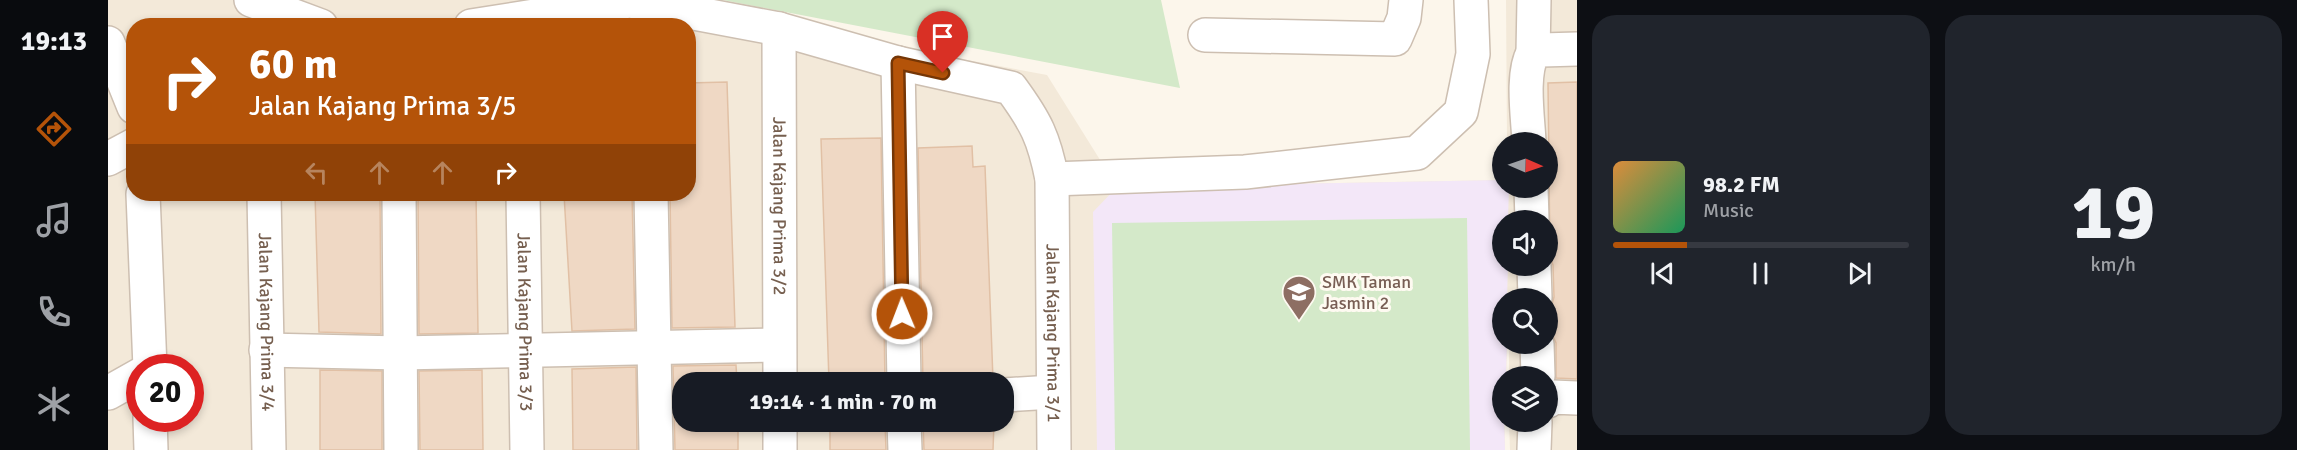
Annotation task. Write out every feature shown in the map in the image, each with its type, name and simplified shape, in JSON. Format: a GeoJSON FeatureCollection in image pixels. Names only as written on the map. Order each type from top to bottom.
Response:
{"type":"FeatureCollection","features":[{"type":"Feature","properties":{"kind":"street"},"geometry":{"type":"LineString","coordinates":[[251,0],[299,18]]}},
{"type":"Feature","properties":{"kind":"street"},"geometry":{"type":"LineString","coordinates":[[1205,35],[1395,39],[1404,18],[1406,0]]}},
{"type":"Feature","properties":{"kind":"street"},"geometry":{"type":"LineString","coordinates":[[1052,179],[1245,172],[1417,153],[1461,112],[1473,54],[1472,0]]}},
{"type":"Feature","properties":{"kind":"street"},"geometry":{"type":"LineString","coordinates":[[1529,132],[1527,73],[1533,53],[1534,0]]}},
{"type":"Feature","properties":{"kind":"street","name":"Jalan Kajang Prima 3/1"},"geometry":{"type":"LineString","coordinates":[[536,18],[630,1],[647,15],[675,18]]}},
{"type":"Feature","properties":{"kind":"street","name":"Jalan Kajang Prima 3/1"},"geometry":{"type":"LineString","coordinates":[[696,20],[779,29],[898,63],[1011,88],[1032,116],[1046,146],[1052,179],[1054,450]]}},
{"type":"Feature","properties":{"kind":"street","name":"Jalan Kajang Prima 3/2"},"geometry":{"type":"LineString","coordinates":[[779,29],[780,372]]}},
{"type":"Feature","properties":{"kind":"street"},"geometry":{"type":"LineString","coordinates":[[108,43],[126,87]]}},
{"type":"Feature","properties":{"kind":"street"},"geometry":{"type":"LineString","coordinates":[[1533,53],[1542,50],[1577,49]]}},
{"type":"Feature","properties":{"kind":"street"},"geometry":{"type":"LineString","coordinates":[[898,63],[904,372]]}},
{"type":"Feature","properties":{"kind":"street"},"geometry":{"type":"LineString","coordinates":[[108,159],[126,149]]}},
{"type":"Feature","properties":{"kind":"street"},"geometry":{"type":"LineString","coordinates":[[143,201],[149,354]]}},
{"type":"Feature","properties":{"kind":"street","name":"Jalan Kajang Prima 3/4"},"geometry":{"type":"LineString","coordinates":[[264,201],[269,450]]}},
{"type":"Feature","properties":{"kind":"street"},"geometry":{"type":"LineString","coordinates":[[399,201],[401,450]]}},
{"type":"Feature","properties":{"kind":"street","name":"Jalan Kajang Prima 3/3"},"geometry":{"type":"LineString","coordinates":[[523,201],[526,450]]}},
{"type":"Feature","properties":{"kind":"street"},"geometry":{"type":"LineString","coordinates":[[651,201],[656,450]]}},
{"type":"Feature","properties":{"kind":"street"},"geometry":{"type":"LineString","coordinates":[[266,350],[525,351],[780,345]]}},
{"type":"Feature","properties":{"kind":"street"},"geometry":{"type":"LineString","coordinates":[[108,393],[126,383]]}},
{"type":"Feature","properties":{"kind":"street"},"geometry":{"type":"LineString","coordinates":[[1014,394],[1053,392]]}},
{"type":"Feature","properties":{"kind":"street"},"geometry":{"type":"LineString","coordinates":[[1558,397],[1577,398]]}},
{"type":"Feature","properties":{"kind":"street"},"geometry":{"type":"LineString","coordinates":[[150,432],[151,450]]}},
{"type":"Feature","properties":{"kind":"street"},"geometry":{"type":"LineString","coordinates":[[780,432],[780,450]]}},
{"type":"Feature","properties":{"kind":"street"},"geometry":{"type":"LineString","coordinates":[[904,432],[905,450]]}},
{"type":"Feature","properties":{"kind":"street"},"geometry":{"type":"LineString","coordinates":[[1534,450],[1535,432]]}},
{"type":"Feature","properties":{"kind":"shaded area"},"geometry":{"type":"Polygon","coordinates":[[[108,0],[648,0],[1047,75],[1117,187],[1492,180],[1492,198],[1558,198],[1558,132],[1507,132],[1506,0],[1577,0],[1577,450],[1510,450],[1509,432],[1558,432],[1558,366],[1509,366],[1509,354],[1558,354],[1558,288],[1492,288],[1492,354],[1507,354],[1506,366],[1492,366],[1492,432],[1505,432],[1505,450],[108,450],[108,0]]]}},
{"type":"Feature","properties":{"kind":"shaded area","name":"SMK Taman Jasmin 2"},"geometry":{"type":"Polygon","coordinates":[[[1492,180],[1492,198],[1509,198],[1508,210],[1492,210],[1492,276],[1508,276],[1507,288],[1492,288],[1492,354],[1507,354],[1506,366],[1492,366],[1492,432],[1505,432],[1505,450],[1097,450],[1093,212],[1117,187],[1492,180]]]}},
{"type":"Feature","properties":{"kind":"green space"},"geometry":{"type":"Polygon","coordinates":[[[723,0],[1161,0],[1180,88],[723,0]]]}},
{"type":"Feature","properties":{"kind":"green space","name":"SMK Taman Jasmin 2"},"geometry":{"type":"Polygon","coordinates":[[[1467,218],[1470,450],[1115,450],[1112,223],[1467,218]]]}},
{"type":"Feature","properties":{"kind":"building"},"geometry":{"type":"Polygon","coordinates":[[[727,82],[735,327],[672,328],[670,201],[696,201],[696,83],[727,82]]]}},
{"type":"Feature","properties":{"kind":"building"},"geometry":{"type":"Polygon","coordinates":[[[1577,82],[1577,379],[1558,378],[1558,366],[1556,366],[1558,288],[1554,288],[1553,276],[1558,276],[1558,210],[1549,210],[1549,198],[1558,198],[1558,132],[1549,132],[1548,83],[1577,82]]]}},
{"type":"Feature","properties":{"kind":"building"},"geometry":{"type":"Polygon","coordinates":[[[881,138],[885,372],[829,372],[821,139],[881,138]]]}},
{"type":"Feature","properties":{"kind":"building"},"geometry":{"type":"Polygon","coordinates":[[[972,146],[973,167],[985,166],[993,372],[923,372],[918,148],[972,146]]]}},
{"type":"Feature","properties":{"kind":"building"},"geometry":{"type":"Polygon","coordinates":[[[315,201],[380,201],[381,334],[319,332],[315,201]]]}},
{"type":"Feature","properties":{"kind":"building"},"geometry":{"type":"Polygon","coordinates":[[[418,201],[476,201],[478,333],[419,334],[418,201]]]}},
{"type":"Feature","properties":{"kind":"building"},"geometry":{"type":"Polygon","coordinates":[[[564,201],[632,201],[635,329],[572,331],[564,201]]]}},
{"type":"Feature","properties":{"kind":"building"},"geometry":{"type":"Polygon","coordinates":[[[736,365],[736,372],[673,372],[673,366],[736,365]]]}},
{"type":"Feature","properties":{"kind":"building"},"geometry":{"type":"Polygon","coordinates":[[[636,367],[637,450],[573,450],[572,369],[636,367]]]}},
{"type":"Feature","properties":{"kind":"building"},"geometry":{"type":"Polygon","coordinates":[[[320,370],[382,371],[382,450],[320,450],[320,370]]]}},
{"type":"Feature","properties":{"kind":"building"},"geometry":{"type":"Polygon","coordinates":[[[482,370],[483,450],[420,450],[419,371],[482,370]]]}},
{"type":"Feature","properties":{"kind":"building"},"geometry":{"type":"Polygon","coordinates":[[[675,432],[738,432],[738,450],[675,450],[675,432]]]}},
{"type":"Feature","properties":{"kind":"building"},"geometry":{"type":"Polygon","coordinates":[[[830,432],[885,432],[886,450],[830,450],[830,432]]]}},
{"type":"Feature","properties":{"kind":"building"},"geometry":{"type":"Polygon","coordinates":[[[923,432],[994,432],[993,450],[924,450],[923,432]]]}},
{"type":"Feature","properties":{"kind":"place","name":"SMK Taman Jasmin 2"},"geometry":{"type":"Point","coordinates":[1299,321]}},
{"type":"Feature","properties":{"kind":"route"},"geometry":{"type":"LineString","coordinates":[[902,314],[898,63],[943,73]]}}]}
